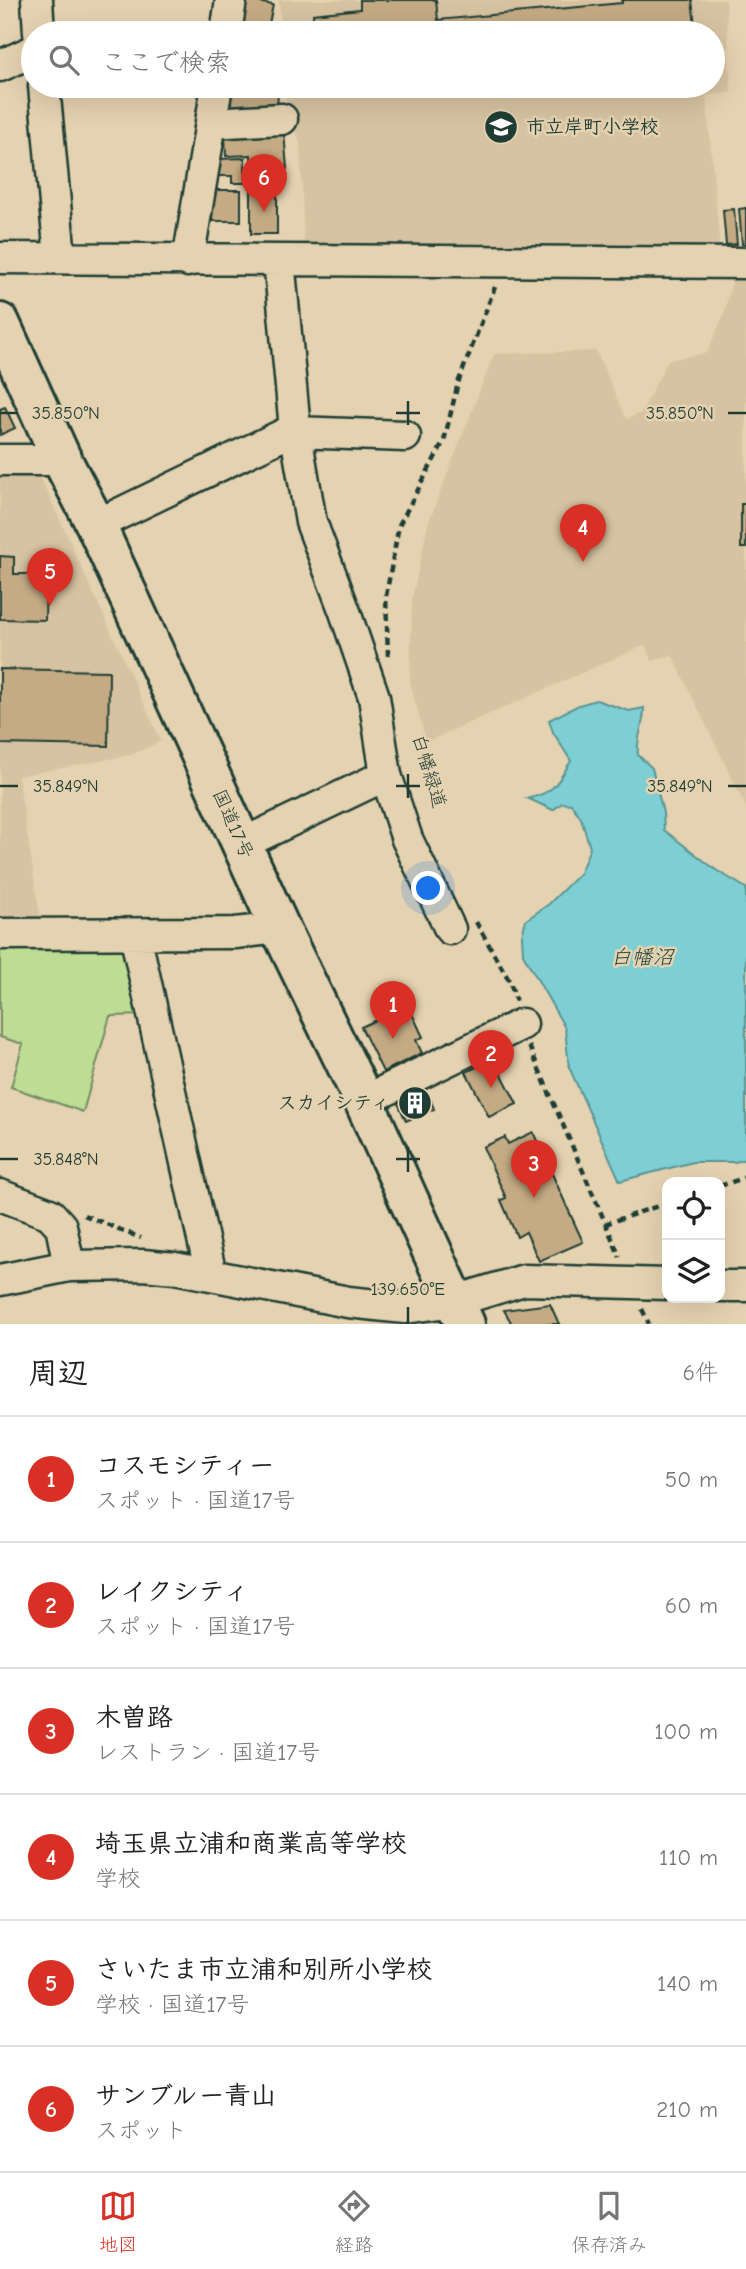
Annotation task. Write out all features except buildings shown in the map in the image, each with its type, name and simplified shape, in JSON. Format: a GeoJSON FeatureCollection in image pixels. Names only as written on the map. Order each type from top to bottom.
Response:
{"type":"FeatureCollection","features":[{"type":"Feature","properties":{"kind":"highway","name":"国道17号"},"geometry":{"type":"LineString","coordinates":[[0,323],[62,460],[96,525],[280,928],[365,1101],[460,1313]]}},
{"type":"Feature","properties":{"kind":"street"},"geometry":{"type":"LineString","coordinates":[[37,0],[38,21]]}},
{"type":"Feature","properties":{"kind":"street"},"geometry":{"type":"LineString","coordinates":[[228,21],[232,0]]}},
{"type":"Feature","properties":{"kind":"street"},"geometry":{"type":"LineString","coordinates":[[0,66],[21,56]]}},
{"type":"Feature","properties":{"kind":"street"},"geometry":{"type":"LineString","coordinates":[[45,98],[60,257]]}},
{"type":"Feature","properties":{"kind":"street"},"geometry":{"type":"LineString","coordinates":[[188,261],[215,98]]}},
{"type":"Feature","properties":{"kind":"street"},"geometry":{"type":"LineString","coordinates":[[211,123],[282,119]]}},
{"type":"Feature","properties":{"kind":"street"},"geometry":{"type":"LineString","coordinates":[[0,258],[746,263]]}},
{"type":"Feature","properties":{"kind":"street"},"geometry":{"type":"LineString","coordinates":[[279,260],[295,430],[311,522],[374,697],[386,775],[407,839],[461,921]]}},
{"type":"Feature","properties":{"kind":"street"},"geometry":{"type":"LineString","coordinates":[[96,525],[295,430],[405,436]]}},
{"type":"Feature","properties":{"kind":"street"},"geometry":{"type":"LineString","coordinates":[[0,460],[62,460]]}},
{"type":"Feature","properties":{"kind":"street"},"geometry":{"type":"LineString","coordinates":[[242,844],[386,775]]}},
{"type":"Feature","properties":{"kind":"street"},"geometry":{"type":"LineString","coordinates":[[0,934],[235,933],[280,928]]}},
{"type":"Feature","properties":{"kind":"street"},"geometry":{"type":"LineString","coordinates":[[135,934],[211,1275]]}},
{"type":"Feature","properties":{"kind":"street"},"geometry":{"type":"LineString","coordinates":[[365,1101],[522,1024]]}},
{"type":"Feature","properties":{"kind":"street"},"geometry":{"type":"LineString","coordinates":[[0,1195],[50,1214],[61,1226],[69,1266]]}},
{"type":"Feature","properties":{"kind":"street"},"geometry":{"type":"LineString","coordinates":[[0,1280],[69,1266],[143,1265],[211,1275],[348,1302],[460,1313],[524,1280],[662,1284]]}},
{"type":"Feature","properties":{"kind":"street"},"geometry":{"type":"LineString","coordinates":[[725,1286],[746,1286]]}},
{"type":"Feature","properties":{"kind":"path"},"geometry":{"type":"LineString","coordinates":[[388,663],[386,597],[399,525],[444,440],[458,383],[505,261]]}},
{"type":"Feature","properties":{"kind":"path"},"geometry":{"type":"LineString","coordinates":[[461,921],[510,982],[531,1051],[621,1259]]}},
{"type":"Feature","properties":{"kind":"path"},"geometry":{"type":"LineString","coordinates":[[725,1184],[746,1177]]}},
{"type":"Feature","properties":{"kind":"path"},"geometry":{"type":"LineString","coordinates":[[605,1224],[662,1205]]}},
{"type":"Feature","properties":{"kind":"path"},"geometry":{"type":"LineString","coordinates":[[50,1214],[67,1209],[148,1241]]}},
{"type":"Feature","properties":{"kind":"shaded area","name":"市立岸町小学校"},"geometry":{"type":"Polygon","coordinates":[[[279,0],[726,0],[731,93],[725,93],[725,21],[280,21],[279,0]]]}},
{"type":"Feature","properties":{"kind":"shaded area","name":"市立岸町小学校"},"geometry":{"type":"Polygon","coordinates":[[[286,98],[706,98],[720,249],[304,245],[300,142],[287,112],[286,98]]]}},
{"type":"Feature","properties":{"kind":"shaded area"},"geometry":{"type":"Polygon","coordinates":[[[735,268],[746,268],[746,807],[672,655],[652,661],[645,645],[426,742],[410,682],[412,599],[428,524],[494,354],[596,351],[626,419],[641,413],[668,360],[707,353],[724,314],[735,268]]]}},
{"type":"Feature","properties":{"kind":"shaded area"},"geometry":{"type":"Polygon","coordinates":[[[0,471],[38,472],[161,741],[131,755],[18,776],[41,922],[0,925],[0,471]]]}},
{"type":"Feature","properties":{"kind":"green space"},"geometry":{"type":"Polygon","coordinates":[[[0,942],[129,944],[144,1015],[110,1016],[83,1112],[11,1087],[23,1044],[0,1037],[0,942]]]}},
{"type":"Feature","properties":{"kind":"water","name":"白幡沼"},"geometry":{"type":"Polygon","coordinates":[[[596,700],[629,711],[644,708],[638,755],[652,768],[663,813],[664,830],[716,870],[746,888],[746,1159],[735,1162],[693,1162],[620,1181],[569,1067],[565,1028],[523,954],[522,935],[526,920],[549,904],[580,873],[590,848],[581,818],[571,804],[562,803],[553,810],[527,798],[549,790],[571,761],[553,732],[549,720],[596,700]]]}},
{"type":"Feature","properties":{"kind":"place","name":"市立岸町小学校"},"geometry":{"type":"Point","coordinates":[501,127]}},
{"type":"Feature","properties":{"kind":"place","name":"サンブルー青山"},"geometry":{"type":"Point","coordinates":[264,212]}},
{"type":"Feature","properties":{"kind":"place","name":"埼玉県立浦和商業高等学校"},"geometry":{"type":"Point","coordinates":[583,562]}},
{"type":"Feature","properties":{"kind":"place","name":"さいたま市立浦和別所小学校"},"geometry":{"type":"Point","coordinates":[50,606]}},
{"type":"Feature","properties":{"kind":"place","name":"コスモシティー"},"geometry":{"type":"Point","coordinates":[393,1039]}},
{"type":"Feature","properties":{"kind":"place","name":"レイクシティ"},"geometry":{"type":"Point","coordinates":[491,1088]}},
{"type":"Feature","properties":{"kind":"place","name":"スカイシティ"},"geometry":{"type":"Point","coordinates":[415,1103]}},
{"type":"Feature","properties":{"kind":"place","name":"木曽路"},"geometry":{"type":"Point","coordinates":[534,1198]}}]}
